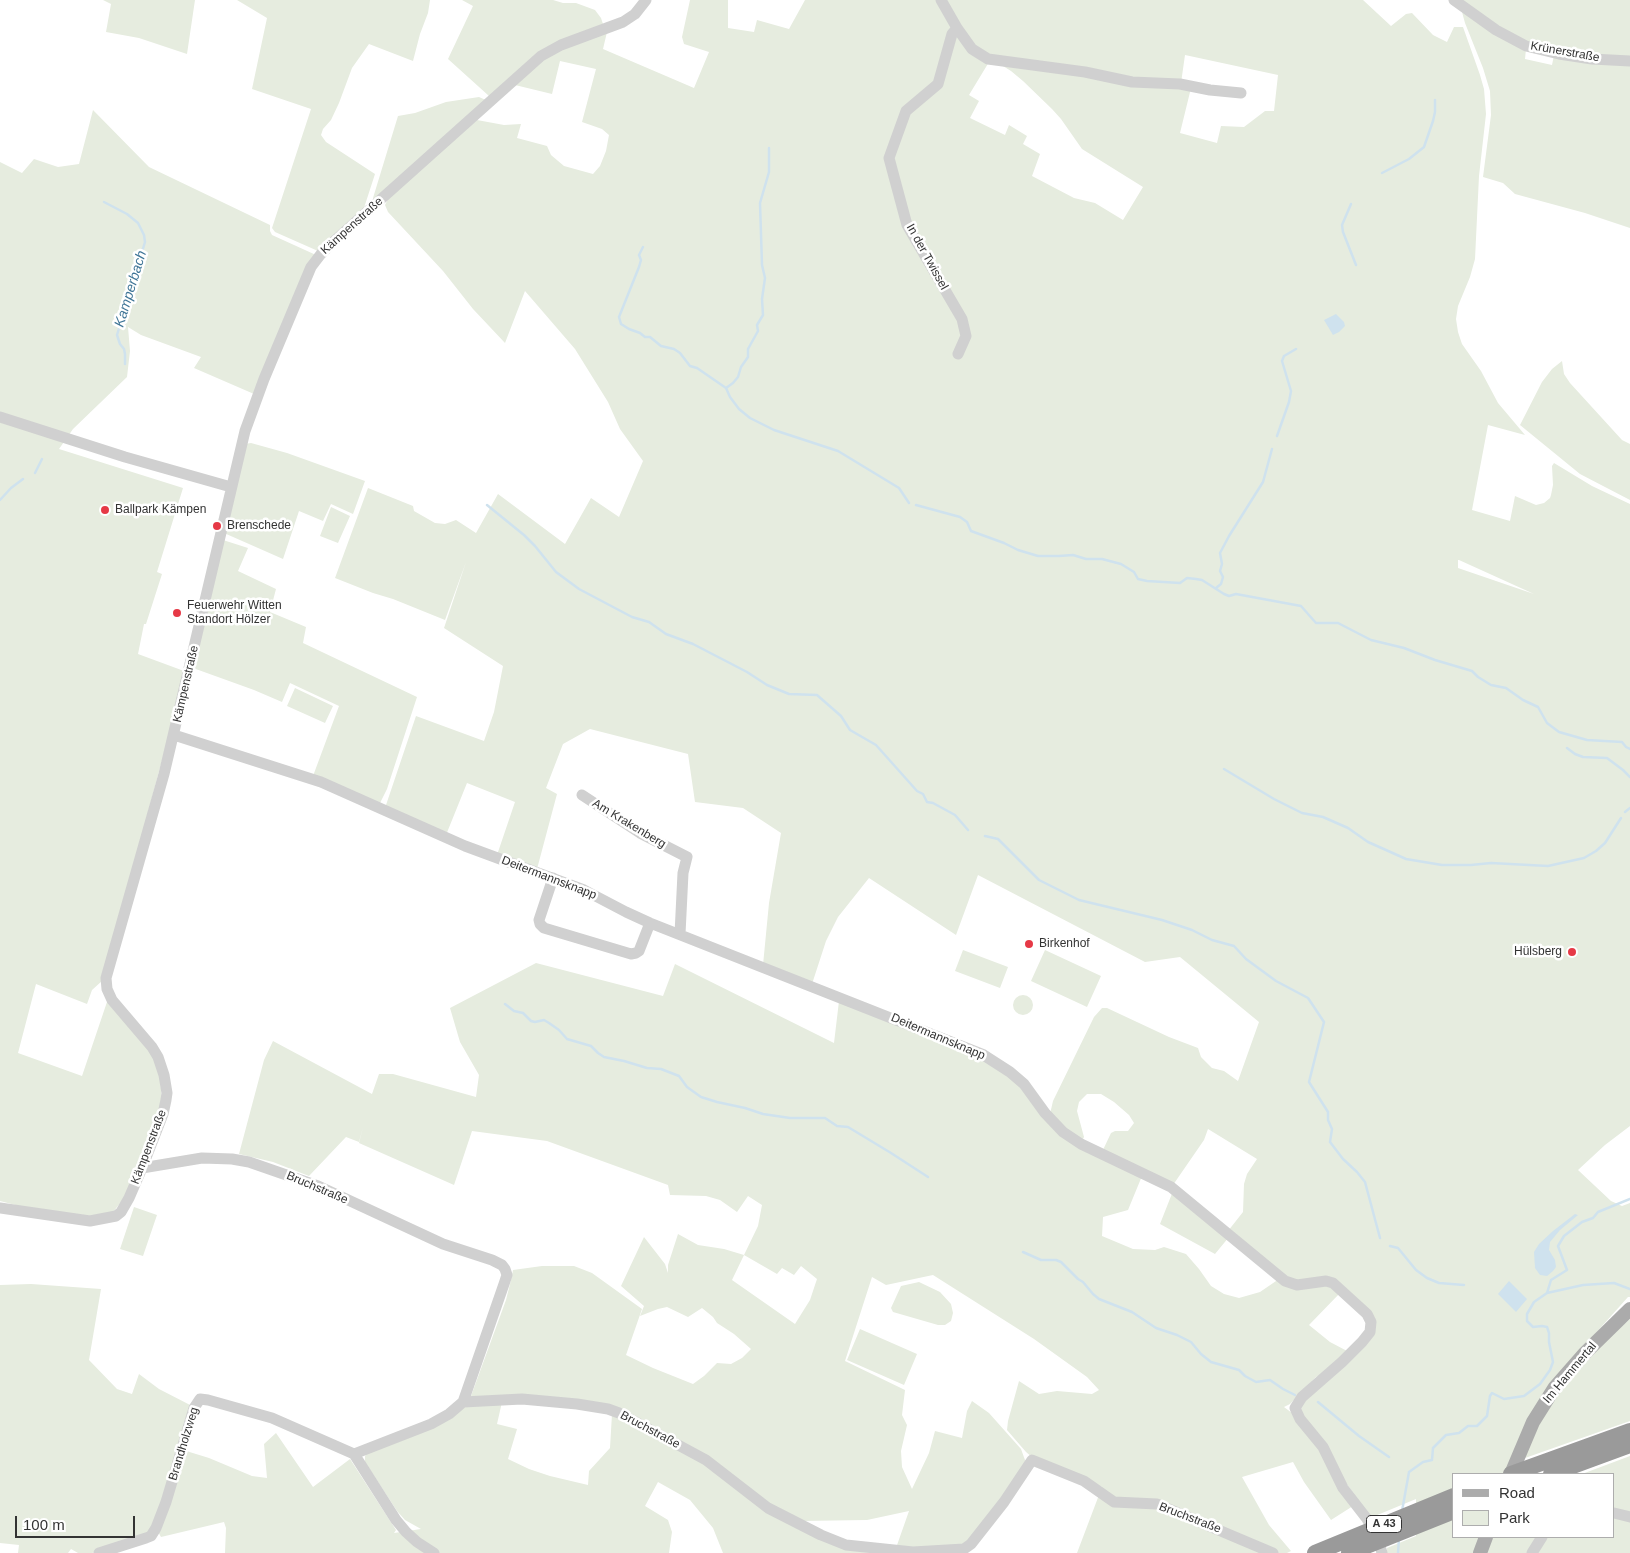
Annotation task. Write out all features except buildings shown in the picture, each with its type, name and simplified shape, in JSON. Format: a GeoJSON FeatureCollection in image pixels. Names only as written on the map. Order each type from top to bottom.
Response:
{"type":"FeatureCollection","features":[{"type":"Feature","properties":{"kind":"highway"},"geometry":{"type":"LineString","coordinates":[[1554,1473],[1630,1430]]}},
{"type":"Feature","properties":{"kind":"highway"},"geometry":{"type":"LineString","coordinates":[[1515,1473],[1630,1445]]}},
{"type":"Feature","properties":{"kind":"highway","name":"A 43"},"geometry":{"type":"LineString","coordinates":[[1315,1553],[1452,1497]]}},
{"type":"Feature","properties":{"kind":"highway","name":"A 43"},"geometry":{"type":"LineString","coordinates":[[1349,1553],[1452,1512]]}},
{"type":"Feature","properties":{"kind":"main road","name":"Im Hammertal"},"geometry":{"type":"LineString","coordinates":[[1511,1473],[1533,1422],[1550,1394],[1578,1360],[1630,1309]]}},
{"type":"Feature","properties":{"kind":"main road"},"geometry":{"type":"LineString","coordinates":[[1480,1553],[1486,1538]]}},
{"type":"Feature","properties":{"kind":"street","name":"Kämpenstraße"},"geometry":{"type":"LineString","coordinates":[[0,1208],[90,1222],[116,1216],[125,1206],[142,1168],[166,1100],[166,1084],[161,1065],[152,1048],[108,994],[106,978],[174,735],[231,487],[250,417],[300,291],[315,260],[542,56],[561,45],[623,22],[635,14],[646,0]]}},
{"type":"Feature","properties":{"kind":"street"},"geometry":{"type":"LineString","coordinates":[[941,0],[972,49],[988,58],[1085,72],[1132,82],[1180,84],[1210,90],[1241,93]]}},
{"type":"Feature","properties":{"kind":"street","name":"Krünerstraße"},"geometry":{"type":"LineString","coordinates":[[1454,0],[1496,30],[1526,46],[1592,59],[1630,61]]}},
{"type":"Feature","properties":{"kind":"street","name":"In der Twissel"},"geometry":{"type":"LineString","coordinates":[[957,28],[952,34],[938,84],[906,111],[889,158],[907,226],[962,318],[966,336],[958,354]]}},
{"type":"Feature","properties":{"kind":"street"},"geometry":{"type":"LineString","coordinates":[[0,417],[231,487]]}},
{"type":"Feature","properties":{"kind":"street","name":"Deitermannsknapp"},"geometry":{"type":"LineString","coordinates":[[174,735],[320,782],[465,846],[584,890],[650,922],[982,1054],[1010,1072],[1024,1084],[1045,1113],[1063,1132],[1081,1144],[1171,1187],[1285,1281],[1297,1286],[1326,1281],[1339,1287],[1367,1314],[1371,1322],[1370,1332],[1342,1362],[1302,1397],[1296,1404],[1296,1408],[1300,1419],[1323,1447],[1343,1488],[1377,1535],[1382,1553]]}},
{"type":"Feature","properties":{"kind":"street","name":"Am Krakenberg"},"geometry":{"type":"LineString","coordinates":[[582,795],[640,833],[687,857],[680,934]]}},
{"type":"Feature","properties":{"kind":"street"},"geometry":{"type":"LineString","coordinates":[[553,878],[539,920],[544,928],[634,954],[639,951],[650,922]]}},
{"type":"Feature","properties":{"kind":"street","name":"Bruchstraße"},"geometry":{"type":"LineString","coordinates":[[142,1168],[208,1158],[249,1162],[318,1186],[443,1244],[502,1265],[506,1268],[504,1284],[463,1402],[522,1399],[577,1404],[608,1409],[619,1413],[706,1460],[768,1508],[821,1535],[846,1545],[913,1552],[964,1549],[971,1544],[1004,1502],[1032,1460],[1084,1481],[1114,1502],[1157,1504],[1273,1553]]}},
{"type":"Feature","properties":{"kind":"street","name":"Brandholzweg"},"geometry":{"type":"LineString","coordinates":[[99,1553],[151,1536],[166,1502],[194,1408],[200,1399],[272,1418],[354,1454]]}},
{"type":"Feature","properties":{"kind":"street"},"geometry":{"type":"LineString","coordinates":[[434,1553],[417,1542],[396,1520],[354,1454],[431,1424],[449,1414],[463,1402]]}},
{"type":"Feature","properties":{"kind":"street"},"geometry":{"type":"LineString","coordinates":[[1615,1513],[1630,1517]]}},
{"type":"Feature","properties":{"kind":"street"},"geometry":{"type":"LineString","coordinates":[[1532,1553],[1541,1538]]}},
{"type":"Feature","properties":{"kind":"green space"},"geometry":{"type":"Polygon","coordinates":[[[103,0],[195,0],[187,54],[139,38],[106,32],[111,4],[103,0]]]}},
{"type":"Feature","properties":{"kind":"green space"},"geometry":{"type":"Polygon","coordinates":[[[237,0],[430,0],[428,13],[413,61],[369,44],[352,68],[331,120],[323,129],[321,135],[326,142],[375,174],[363,211],[318,251],[275,232],[272,228],[311,109],[252,89],[267,18],[237,0]]]}},
{"type":"Feature","properties":{"kind":"green space"},"geometry":{"type":"Polygon","coordinates":[[[462,0],[553,0],[563,3],[576,3],[595,10],[603,24],[587,31],[489,96],[448,59],[473,6],[462,0]]]}},
{"type":"Feature","properties":{"kind":"green space"},"geometry":{"type":"Polygon","coordinates":[[[690,0],[728,0],[728,28],[754,32],[757,20],[789,29],[805,0],[1363,0],[1391,26],[1406,14],[1412,13],[1433,35],[1447,42],[1454,27],[1463,27],[1484,89],[1486,114],[1479,176],[1475,259],[1458,306],[1456,319],[1462,344],[1481,371],[1498,403],[1525,435],[1488,425],[1472,510],[1510,521],[1515,496],[1536,505],[1544,503],[1551,495],[1553,485],[1552,466],[1554,463],[1592,486],[1630,504],[1630,1126],[1605,1145],[1578,1170],[1611,1201],[1622,1206],[1630,1203],[1630,1297],[1552,1382],[1527,1424],[1504,1473],[1452,1473],[1452,1538],[1481,1538],[1475,1553],[1387,1553],[1387,1548],[1416,1536],[1416,1499],[1370,1518],[1359,1505],[1359,1501],[1346,1483],[1320,1435],[1301,1415],[1300,1406],[1303,1399],[1369,1339],[1373,1329],[1373,1319],[1367,1311],[1334,1281],[1328,1278],[1299,1282],[1291,1280],[1228,1231],[1243,1212],[1244,1184],[1247,1174],[1257,1159],[1208,1129],[1204,1140],[1173,1185],[1102,1152],[1111,1133],[1115,1131],[1128,1131],[1134,1123],[1129,1115],[1101,1094],[1087,1094],[1079,1102],[1077,1111],[1084,1137],[1082,1141],[1059,1124],[1050,1114],[1053,1101],[1094,1017],[1102,1008],[1107,1008],[1169,1037],[1198,1048],[1201,1057],[1212,1068],[1224,1071],[1238,1081],[1259,1022],[1180,957],[1145,962],[978,875],[956,935],[869,878],[838,917],[826,941],[812,984],[763,965],[769,903],[781,833],[743,808],[695,802],[688,754],[590,729],[563,744],[546,788],[557,794],[537,869],[497,855],[515,802],[467,783],[446,835],[385,808],[416,716],[484,741],[494,712],[503,666],[444,628],[466,562],[445,620],[335,578],[368,488],[413,506],[414,511],[435,523],[445,524],[456,520],[476,533],[498,494],[565,544],[591,498],[619,517],[643,461],[620,429],[608,402],[575,349],[525,291],[505,343],[473,309],[443,271],[388,212],[385,205],[389,197],[477,120],[504,125],[521,124],[517,138],[547,146],[551,155],[564,166],[593,174],[600,166],[606,151],[609,135],[602,129],[582,122],[596,69],[560,61],[552,94],[515,85],[554,51],[607,32],[603,49],[694,88],[709,52],[684,44],[682,37],[690,0]],[[980,52],[978,55],[989,62],[969,95],[979,101],[970,118],[1005,135],[1009,125],[1027,136],[1023,144],[1040,154],[1032,176],[1074,198],[1095,203],[1123,220],[1143,187],[1082,149],[1052,109],[1023,81],[995,61],[1084,73],[1131,83],[1191,88],[1180,133],[1217,143],[1221,126],[1244,127],[1265,111],[1274,111],[1278,75],[1185,55],[1181,83],[1132,80],[1103,73],[987,57],[980,52]],[[1459,560],[1458,568],[1534,594],[1459,560]]]}},
{"type":"Feature","properties":{"kind":"green space"},"geometry":{"type":"Polygon","coordinates":[[[1459,0],[1630,0],[1630,57],[1594,55],[1528,42],[1498,27],[1459,0]]]}},
{"type":"Feature","properties":{"kind":"green space"},"geometry":{"type":"Polygon","coordinates":[[[1462,12],[1526,49],[1525,59],[1552,65],[1554,55],[1630,65],[1630,228],[1585,213],[1515,194],[1503,183],[1483,177],[1491,115],[1490,91],[1462,12]]]}},
{"type":"Feature","properties":{"kind":"green space"},"geometry":{"type":"Polygon","coordinates":[[[479,97],[488,101],[374,200],[373,198],[398,116],[415,113],[446,102],[479,97]]]}},
{"type":"Feature","properties":{"kind":"green space"},"geometry":{"type":"Polygon","coordinates":[[[93,110],[149,167],[270,225],[272,235],[316,255],[254,394],[194,368],[201,357],[141,335],[128,327],[130,351],[127,377],[73,429],[59,449],[183,488],[157,572],[162,574],[146,624],[144,624],[138,654],[184,671],[182,687],[102,981],[92,990],[87,1004],[36,984],[18,1053],[82,1076],[108,999],[149,1048],[159,1067],[162,1100],[126,1196],[113,1212],[101,1217],[31,1209],[0,1201],[0,162],[22,173],[34,159],[58,167],[79,164],[93,110]]]}},
{"type":"Feature","properties":{"kind":"green space"},"geometry":{"type":"Polygon","coordinates":[[[1562,361],[1564,374],[1570,383],[1622,440],[1630,444],[1630,500],[1580,474],[1520,425],[1542,382],[1552,369],[1562,361]]]}},
{"type":"Feature","properties":{"kind":"green space"},"geometry":{"type":"Polygon","coordinates":[[[251,443],[287,453],[365,481],[353,514],[331,504],[323,521],[299,511],[283,559],[224,533],[245,444],[251,443]]]}},
{"type":"Feature","properties":{"kind":"green space"},"geometry":{"type":"Polygon","coordinates":[[[331,507],[350,516],[338,543],[320,536],[331,507]]]}},
{"type":"Feature","properties":{"kind":"green space"},"geometry":{"type":"Polygon","coordinates":[[[223,540],[248,548],[238,571],[276,589],[270,612],[306,627],[303,643],[417,697],[387,789],[380,803],[313,776],[339,706],[290,683],[282,702],[193,668],[223,540]]]}},
{"type":"Feature","properties":{"kind":"green space"},"geometry":{"type":"Polygon","coordinates":[[[295,688],[333,706],[325,723],[287,706],[295,688]]]}},
{"type":"Feature","properties":{"kind":"green space"},"geometry":{"type":"Polygon","coordinates":[[[963,950],[1008,967],[1000,988],[955,971],[963,950]]]}},
{"type":"Feature","properties":{"kind":"green space"},"geometry":{"type":"Polygon","coordinates":[[[1045,950],[1101,976],[1087,1007],[1031,981],[1045,950]]]}},
{"type":"Feature","properties":{"kind":"green space"},"geometry":{"type":"Polygon","coordinates":[[[536,963],[663,996],[675,964],[834,1043],[839,1001],[981,1056],[1022,1086],[1049,1121],[1142,1176],[1128,1210],[1103,1217],[1102,1236],[1133,1249],[1155,1250],[1164,1247],[1186,1254],[1211,1286],[1224,1294],[1239,1298],[1260,1292],[1279,1279],[1326,1283],[1341,1292],[1309,1325],[1330,1342],[1349,1352],[1326,1373],[1316,1377],[1290,1404],[1284,1407],[1312,1435],[1353,1506],[1331,1520],[1304,1482],[1293,1462],[1242,1477],[1269,1525],[1291,1551],[1287,1553],[1077,1553],[1102,1487],[1033,1458],[1007,1430],[1008,1421],[1019,1381],[1039,1394],[1057,1391],[1092,1394],[1099,1390],[1087,1377],[1034,1339],[933,1275],[886,1285],[872,1277],[845,1361],[905,1390],[902,1415],[907,1425],[901,1451],[902,1467],[912,1489],[929,1453],[935,1431],[962,1438],[967,1411],[972,1401],[989,1413],[1021,1449],[1025,1460],[1025,1467],[966,1545],[896,1548],[909,1511],[867,1520],[801,1521],[772,1507],[618,1410],[471,1396],[506,1300],[513,1270],[542,1266],[574,1266],[592,1273],[642,1309],[626,1355],[693,1384],[717,1363],[731,1364],[742,1358],[751,1349],[734,1334],[717,1323],[702,1308],[688,1317],[667,1307],[640,1316],[644,1306],[621,1286],[644,1237],[665,1264],[668,1273],[668,1265],[678,1234],[698,1245],[724,1249],[744,1255],[758,1226],[762,1205],[748,1196],[737,1212],[720,1200],[706,1196],[670,1195],[668,1185],[547,1141],[472,1131],[454,1185],[359,1143],[363,1127],[359,1142],[346,1137],[309,1176],[273,1162],[239,1154],[264,1060],[273,1041],[372,1094],[379,1074],[393,1074],[476,1097],[479,1075],[460,1042],[450,1008],[536,963]],[[744,1255],[732,1280],[795,1324],[810,1300],[817,1279],[801,1266],[794,1275],[782,1268],[777,1274],[744,1255]]]}},
{"type":"Feature","properties":{"kind":"green space"},"geometry":{"type":"Polygon","coordinates":[[[1023,995],[1030,998],[1033,1005],[1030,1012],[1023,1015],[1016,1012],[1013,1005],[1016,998],[1023,995]]]}},
{"type":"Feature","properties":{"kind":"green space"},"geometry":{"type":"Polygon","coordinates":[[[1173,1191],[1229,1237],[1215,1254],[1160,1224],[1173,1191]]]}},
{"type":"Feature","properties":{"kind":"green space"},"geometry":{"type":"Polygon","coordinates":[[[134,1207],[157,1215],[143,1256],[120,1249],[134,1207]]]}},
{"type":"Feature","properties":{"kind":"green space"},"geometry":{"type":"Polygon","coordinates":[[[919,1282],[940,1292],[951,1304],[953,1313],[951,1321],[945,1325],[938,1325],[893,1312],[891,1308],[901,1286],[919,1282]]]}},
{"type":"Feature","properties":{"kind":"green space"},"geometry":{"type":"Polygon","coordinates":[[[31,1284],[101,1289],[89,1360],[117,1389],[132,1394],[139,1374],[159,1389],[194,1407],[150,1533],[135,1540],[92,1553],[78,1553],[71,1549],[68,1553],[18,1553],[19,1545],[0,1543],[0,1285],[31,1284]]]}},
{"type":"Feature","properties":{"kind":"green space"},"geometry":{"type":"Polygon","coordinates":[[[1630,1319],[1630,1421],[1525,1458],[1535,1425],[1552,1398],[1613,1334],[1630,1319]]]}},
{"type":"Feature","properties":{"kind":"green space"},"geometry":{"type":"Polygon","coordinates":[[[860,1329],[917,1354],[904,1385],[847,1360],[860,1329]]]}},
{"type":"Feature","properties":{"kind":"green space"},"geometry":{"type":"Polygon","coordinates":[[[502,1402],[497,1424],[517,1429],[508,1459],[529,1469],[588,1485],[589,1471],[610,1448],[612,1414],[711,1465],[799,1526],[889,1553],[723,1553],[713,1528],[690,1500],[658,1482],[645,1506],[668,1520],[672,1532],[669,1553],[225,1553],[226,1528],[224,1522],[161,1537],[157,1530],[183,1450],[209,1458],[252,1476],[267,1478],[264,1444],[276,1433],[313,1487],[350,1459],[396,1530],[394,1533],[421,1529],[405,1520],[397,1511],[365,1462],[365,1456],[369,1452],[463,1407],[502,1402]]]}},
{"type":"Feature","properties":{"kind":"green space"},"geometry":{"type":"Polygon","coordinates":[[[1630,1456],[1630,1515],[1615,1511],[1615,1473],[1585,1473],[1630,1456]]]}},
{"type":"Feature","properties":{"kind":"green space"},"geometry":{"type":"Polygon","coordinates":[[[1615,1515],[1630,1519],[1630,1553],[1534,1553],[1544,1538],[1615,1538],[1615,1515]]]}},
{"type":"Feature","properties":{"kind":"green space"},"geometry":{"type":"Polygon","coordinates":[[[1492,1538],[1539,1538],[1529,1553],[1486,1553],[1492,1538]]]}},
{"type":"Feature","properties":{"kind":"water"},"geometry":{"type":"Polygon","coordinates":[[[1336,314],[1344,322],[1345,326],[1333,335],[1324,320],[1336,314]]]}},
{"type":"Feature","properties":{"kind":"water"},"geometry":{"type":"Polygon","coordinates":[[[1575,1214],[1578,1215],[1560,1230],[1550,1242],[1549,1250],[1555,1260],[1556,1267],[1547,1276],[1540,1275],[1535,1268],[1534,1252],[1539,1244],[1553,1231],[1575,1214]]]}},
{"type":"Feature","properties":{"kind":"water"},"geometry":{"type":"Polygon","coordinates":[[[1509,1281],[1527,1299],[1516,1312],[1498,1294],[1509,1281]]]}},
{"type":"Feature","properties":{"kind":"waterway"},"geometry":{"type":"LineString","coordinates":[[1382,173],[1409,159],[1424,147],[1433,121],[1435,100]]}},
{"type":"Feature","properties":{"kind":"waterway"},"geometry":{"type":"LineString","coordinates":[[726,388],[738,377],[741,367],[748,357],[748,349],[758,331],[757,325],[763,315],[762,299],[765,278],[762,265],[760,203],[769,172],[769,148]]}},
{"type":"Feature","properties":{"kind":"waterway","name":"Kamperbach"},"geometry":{"type":"LineString","coordinates":[[104,202],[127,214],[138,223],[145,242],[117,335],[124,349],[125,364]]}},
{"type":"Feature","properties":{"kind":"waterway"},"geometry":{"type":"LineString","coordinates":[[1351,204],[1342,225],[1356,265]]}},
{"type":"Feature","properties":{"kind":"waterway"},"geometry":{"type":"LineString","coordinates":[[643,247],[639,255],[641,260],[639,267],[619,317],[621,324],[645,337],[650,337],[661,346],[674,349],[680,353],[690,366],[697,368],[726,388],[739,409],[750,418],[774,430],[838,451],[899,488],[909,503]]}},
{"type":"Feature","properties":{"kind":"waterway"},"geometry":{"type":"LineString","coordinates":[[1277,436],[1291,391],[1282,361],[1284,356],[1296,349]]}},
{"type":"Feature","properties":{"kind":"waterway"},"geometry":{"type":"LineString","coordinates":[[1216,588],[1221,584],[1223,577],[1220,571],[1222,564],[1220,553],[1263,482],[1272,449]]}},
{"type":"Feature","properties":{"kind":"waterway","name":"Kamperbach"},"geometry":{"type":"LineString","coordinates":[[35,473],[42,459]]}},
{"type":"Feature","properties":{"kind":"waterway","name":"Kamperbach"},"geometry":{"type":"LineString","coordinates":[[0,500],[23,479]]}},
{"type":"Feature","properties":{"kind":"waterway"},"geometry":{"type":"LineString","coordinates":[[487,505],[524,535],[556,572],[579,589],[632,617],[649,622],[666,634],[693,644],[747,672],[767,685],[789,694],[817,695],[841,716],[850,730],[876,745],[917,791],[923,794],[927,802],[933,803],[955,815],[968,830]]}},
{"type":"Feature","properties":{"kind":"waterway"},"geometry":{"type":"LineString","coordinates":[[916,505],[960,517],[967,522],[971,531],[1038,556],[1073,555],[1086,559],[1102,559],[1121,564],[1134,572],[1138,579],[1180,583],[1187,578],[1196,579],[1202,580],[1229,596],[1236,594],[1301,606],[1316,623],[1338,623],[1371,640],[1404,648],[1472,671],[1491,685],[1506,688],[1523,700],[1538,707],[1547,723],[1559,732],[1587,740],[1622,742],[1630,749]]}},
{"type":"Feature","properties":{"kind":"waterway"},"geometry":{"type":"LineString","coordinates":[[1567,748],[1583,757],[1607,758],[1630,777]]}},
{"type":"Feature","properties":{"kind":"waterway"},"geometry":{"type":"LineString","coordinates":[[1224,769],[1274,799],[1302,813],[1323,817],[1348,828],[1368,842],[1406,859],[1442,865],[1491,863],[1548,866],[1584,858],[1605,843],[1621,818]]}},
{"type":"Feature","properties":{"kind":"waterway"},"geometry":{"type":"LineString","coordinates":[[1625,812],[1630,808]]}},
{"type":"Feature","properties":{"kind":"waterway"},"geometry":{"type":"LineString","coordinates":[[985,836],[998,839],[1039,880],[1079,900],[1162,920],[1192,930],[1212,940],[1234,946],[1246,959],[1276,981],[1308,998],[1324,1022],[1309,1082],[1328,1112],[1328,1120],[1332,1129],[1330,1142],[1365,1182],[1380,1238]]}},
{"type":"Feature","properties":{"kind":"waterway"},"geometry":{"type":"LineString","coordinates":[[505,1004],[514,1011],[523,1013],[531,1021],[544,1020],[559,1030],[567,1039],[591,1046],[604,1057],[647,1068],[661,1069],[679,1076],[687,1087],[701,1097],[763,1114],[790,1118],[825,1118],[837,1126],[848,1127],[928,1177]]}},
{"type":"Feature","properties":{"kind":"waterway"},"geometry":{"type":"LineString","coordinates":[[1402,1511],[1409,1472],[1423,1462],[1432,1460],[1433,1448],[1446,1435],[1459,1433],[1468,1426],[1477,1426],[1487,1416],[1492,1393],[1504,1399],[1524,1396],[1540,1384],[1553,1362],[1549,1333],[1547,1327],[1533,1327],[1527,1321],[1527,1314],[1534,1302],[1547,1293],[1551,1280],[1567,1270],[1558,1246],[1564,1236],[1582,1222],[1593,1218],[1598,1212],[1630,1199]]}},
{"type":"Feature","properties":{"kind":"waterway"},"geometry":{"type":"LineString","coordinates":[[1390,1246],[1398,1248],[1416,1270],[1427,1278],[1439,1283],[1464,1285]]}},
{"type":"Feature","properties":{"kind":"waterway"},"geometry":{"type":"LineString","coordinates":[[1023,1252],[1041,1260],[1061,1262],[1099,1299],[1132,1312],[1156,1328],[1191,1342],[1211,1362],[1239,1370],[1256,1382],[1270,1380],[1295,1395]]}},
{"type":"Feature","properties":{"kind":"waterway"},"geometry":{"type":"LineString","coordinates":[[1547,1293],[1583,1285],[1614,1283],[1630,1289]]}},
{"type":"Feature","properties":{"kind":"waterway"},"geometry":{"type":"LineString","coordinates":[[1318,1402],[1359,1436],[1389,1457]]}},
{"type":"Feature","properties":{"kind":"waterway"},"geometry":{"type":"LineString","coordinates":[[1398,1553],[1399,1539]]}},
{"type":"Feature","properties":{"kind":"place","name":"Ballpark Kämpen"},"geometry":{"type":"Point","coordinates":[105,510]}},
{"type":"Feature","properties":{"kind":"place","name":"Brenschede"},"geometry":{"type":"Point","coordinates":[217,526]}},
{"type":"Feature","properties":{"kind":"place","name":"Feuerwehr Witten Standort Hölzer"},"geometry":{"type":"Point","coordinates":[177,613]}},
{"type":"Feature","properties":{"kind":"place","name":"Birkenhof"},"geometry":{"type":"Point","coordinates":[1029,944]}},
{"type":"Feature","properties":{"kind":"place","name":"Hülsberg"},"geometry":{"type":"Point","coordinates":[1572,952]}}]}
